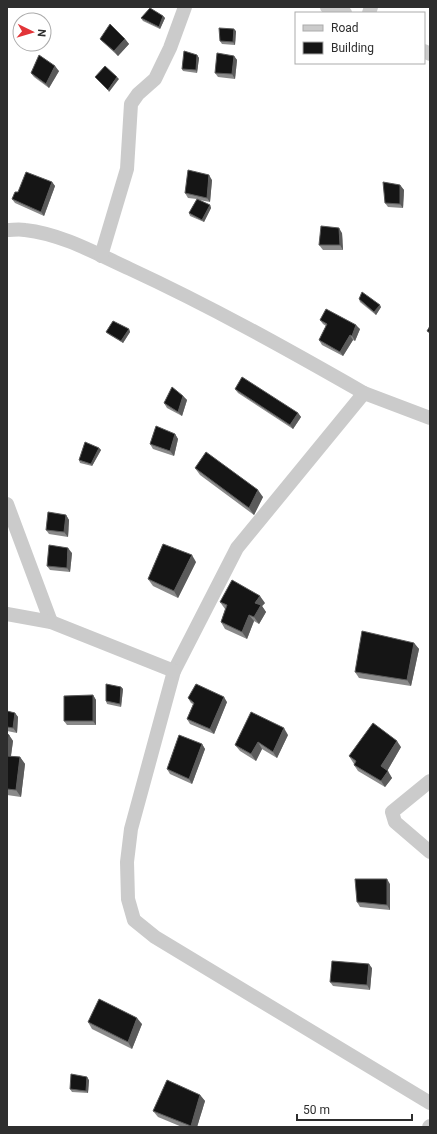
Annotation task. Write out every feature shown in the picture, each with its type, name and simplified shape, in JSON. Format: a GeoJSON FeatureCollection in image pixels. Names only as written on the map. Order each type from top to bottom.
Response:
{"type":"FeatureCollection","features":[{"type":"Feature","properties":{"kind":"street"},"geometry":{"type":"LineString","coordinates":[[101,256],[127,169],[131,104],[138,94],[155,79],[170,48],[185,7]]}},
{"type":"Feature","properties":{"kind":"street"},"geometry":{"type":"LineString","coordinates":[[327,7],[342,12]]}},
{"type":"Feature","properties":{"kind":"street"},"geometry":{"type":"LineString","coordinates":[[7,230],[25,230],[56,237],[101,256],[180,292],[275,342],[364,392],[430,418]]}},
{"type":"Feature","properties":{"kind":"street"},"geometry":{"type":"LineString","coordinates":[[364,392],[237,548],[174,671],[131,829],[127,862],[128,898],[134,920],[155,937],[430,1102]]}},
{"type":"Feature","properties":{"kind":"street"},"geometry":{"type":"LineString","coordinates":[[7,504],[52,622]]}},
{"type":"Feature","properties":{"kind":"street"},"geometry":{"type":"LineString","coordinates":[[7,614],[52,622],[174,671]]}},
{"type":"Feature","properties":{"kind":"street"},"geometry":{"type":"LineString","coordinates":[[430,781],[392,812],[395,822],[430,852]]}},
{"type":"Feature","properties":{"kind":"building"},"geometry":{"type":"Polygon","coordinates":[[[150,8],[163,16],[159,27],[141,18],[150,8]]]}},
{"type":"Feature","properties":{"kind":"building"},"geometry":{"type":"Polygon","coordinates":[[[110,24],[125,39],[114,51],[100,39],[110,24]]]}},
{"type":"Feature","properties":{"kind":"building"},"geometry":{"type":"Polygon","coordinates":[[[219,28],[234,29],[233,42],[220,41],[219,28]]]}},
{"type":"Feature","properties":{"kind":"building"},"geometry":{"type":"Polygon","coordinates":[[[184,51],[197,55],[196,70],[182,69],[184,51]]]}},
{"type":"Feature","properties":{"kind":"building"},"geometry":{"type":"Polygon","coordinates":[[[217,53],[234,56],[232,74],[215,73],[217,53]]]}},
{"type":"Feature","properties":{"kind":"building"},"geometry":{"type":"Polygon","coordinates":[[[39,55],[55,66],[46,84],[31,73],[39,55]]]}},
{"type":"Feature","properties":{"kind":"building"},"geometry":{"type":"Polygon","coordinates":[[[105,66],[117,77],[108,90],[95,77],[105,66]]]}},
{"type":"Feature","properties":{"kind":"building"},"geometry":{"type":"Polygon","coordinates":[[[188,170],[209,175],[207,198],[185,193],[188,170]]]}},
{"type":"Feature","properties":{"kind":"building"},"geometry":{"type":"Polygon","coordinates":[[[26,172],[52,182],[41,212],[12,199],[15,192],[18,192],[26,172]]]}},
{"type":"Feature","properties":{"kind":"building"},"geometry":{"type":"Polygon","coordinates":[[[383,182],[400,185],[400,204],[385,203],[383,182]]]}},
{"type":"Feature","properties":{"kind":"building"},"geometry":{"type":"Polygon","coordinates":[[[197,199],[210,205],[202,220],[189,213],[197,199]]]}},
{"type":"Feature","properties":{"kind":"building"},"geometry":{"type":"Polygon","coordinates":[[[321,226],[339,228],[340,245],[319,245],[321,226]]]}},
{"type":"Feature","properties":{"kind":"building"},"geometry":{"type":"Polygon","coordinates":[[[362,292],[380,305],[374,312],[359,299],[362,292]]]}},
{"type":"Feature","properties":{"kind":"building"},"geometry":{"type":"Polygon","coordinates":[[[326,309],[356,325],[352,336],[350,335],[340,352],[319,340],[327,324],[320,320],[326,309]]]}},
{"type":"Feature","properties":{"kind":"building"},"geometry":{"type":"Polygon","coordinates":[[[113,321],[129,329],[121,341],[106,332],[113,321]]]}},
{"type":"Feature","properties":{"kind":"building"},"geometry":{"type":"Polygon","coordinates":[[[430,326],[430,333],[427,331],[430,326]]]}},
{"type":"Feature","properties":{"kind":"building"},"geometry":{"type":"Polygon","coordinates":[[[242,377],[298,413],[290,425],[235,389],[242,377]]]}},
{"type":"Feature","properties":{"kind":"building"},"geometry":{"type":"Polygon","coordinates":[[[172,387],[183,396],[178,412],[164,403],[172,387]]]}},
{"type":"Feature","properties":{"kind":"building"},"geometry":{"type":"Polygon","coordinates":[[[156,426],[175,434],[170,451],[150,444],[156,426]]]}},
{"type":"Feature","properties":{"kind":"building"},"geometry":{"type":"Polygon","coordinates":[[[85,442],[99,448],[91,464],[79,460],[85,442]]]}},
{"type":"Feature","properties":{"kind":"building"},"geometry":{"type":"Polygon","coordinates":[[[206,452],[258,490],[249,508],[195,468],[206,452]]]}},
{"type":"Feature","properties":{"kind":"building"},"geometry":{"type":"Polygon","coordinates":[[[48,512],[66,515],[64,532],[46,530],[48,512]]]}},
{"type":"Feature","properties":{"kind":"building"},"geometry":{"type":"Polygon","coordinates":[[[163,544],[192,555],[174,591],[148,579],[163,544]]]}},
{"type":"Feature","properties":{"kind":"building"},"geometry":{"type":"Polygon","coordinates":[[[49,545],[68,548],[67,568],[47,566],[49,545]]]}},
{"type":"Feature","properties":{"kind":"building"},"geometry":{"type":"Polygon","coordinates":[[[232,580],[260,596],[255,603],[261,605],[254,617],[249,615],[242,632],[221,622],[227,605],[220,602],[232,580]]]}},
{"type":"Feature","properties":{"kind":"building"},"geometry":{"type":"Polygon","coordinates":[[[362,631],[414,643],[407,680],[355,672],[362,631]]]}},
{"type":"Feature","properties":{"kind":"building"},"geometry":{"type":"Polygon","coordinates":[[[106,684],[121,687],[120,704],[106,701],[106,684]]]}},
{"type":"Feature","properties":{"kind":"building"},"geometry":{"type":"Polygon","coordinates":[[[196,684],[224,697],[210,729],[187,719],[194,703],[188,698],[196,684]]]}},
{"type":"Feature","properties":{"kind":"building"},"geometry":{"type":"Polygon","coordinates":[[[93,695],[93,721],[64,721],[64,696],[93,695]]]}},
{"type":"Feature","properties":{"kind":"building"},"geometry":{"type":"Polygon","coordinates":[[[7,711],[15,713],[13,728],[7,727],[7,711]]]}},
{"type":"Feature","properties":{"kind":"building"},"geometry":{"type":"Polygon","coordinates":[[[251,712],[284,728],[273,752],[258,742],[251,754],[235,745],[251,712]]]}},
{"type":"Feature","properties":{"kind":"building"},"geometry":{"type":"Polygon","coordinates":[[[373,723],[397,741],[381,766],[388,771],[381,781],[354,765],[356,761],[349,756],[373,723]]]}},
{"type":"Feature","properties":{"kind":"building"},"geometry":{"type":"Polygon","coordinates":[[[7,734],[9,735],[7,747],[7,734]]]}},
{"type":"Feature","properties":{"kind":"building"},"geometry":{"type":"Polygon","coordinates":[[[179,735],[202,744],[189,779],[167,769],[179,735]]]}},
{"type":"Feature","properties":{"kind":"building"},"geometry":{"type":"Polygon","coordinates":[[[7,756],[20,757],[16,790],[7,789],[7,756]]]}},
{"type":"Feature","properties":{"kind":"building"},"geometry":{"type":"Polygon","coordinates":[[[355,879],[387,879],[387,905],[357,902],[355,879]]]}},
{"type":"Feature","properties":{"kind":"building"},"geometry":{"type":"Polygon","coordinates":[[[332,961],[369,964],[367,985],[330,982],[332,961]]]}},
{"type":"Feature","properties":{"kind":"building"},"geometry":{"type":"Polygon","coordinates":[[[99,999],[137,1018],[128,1042],[88,1022],[99,999]]]}},
{"type":"Feature","properties":{"kind":"building"},"geometry":{"type":"Polygon","coordinates":[[[71,1074],[87,1077],[86,1091],[70,1089],[71,1074]]]}},
{"type":"Feature","properties":{"kind":"building"},"geometry":{"type":"Polygon","coordinates":[[[167,1080],[200,1095],[191,1126],[153,1111],[167,1080]]]}}]}
